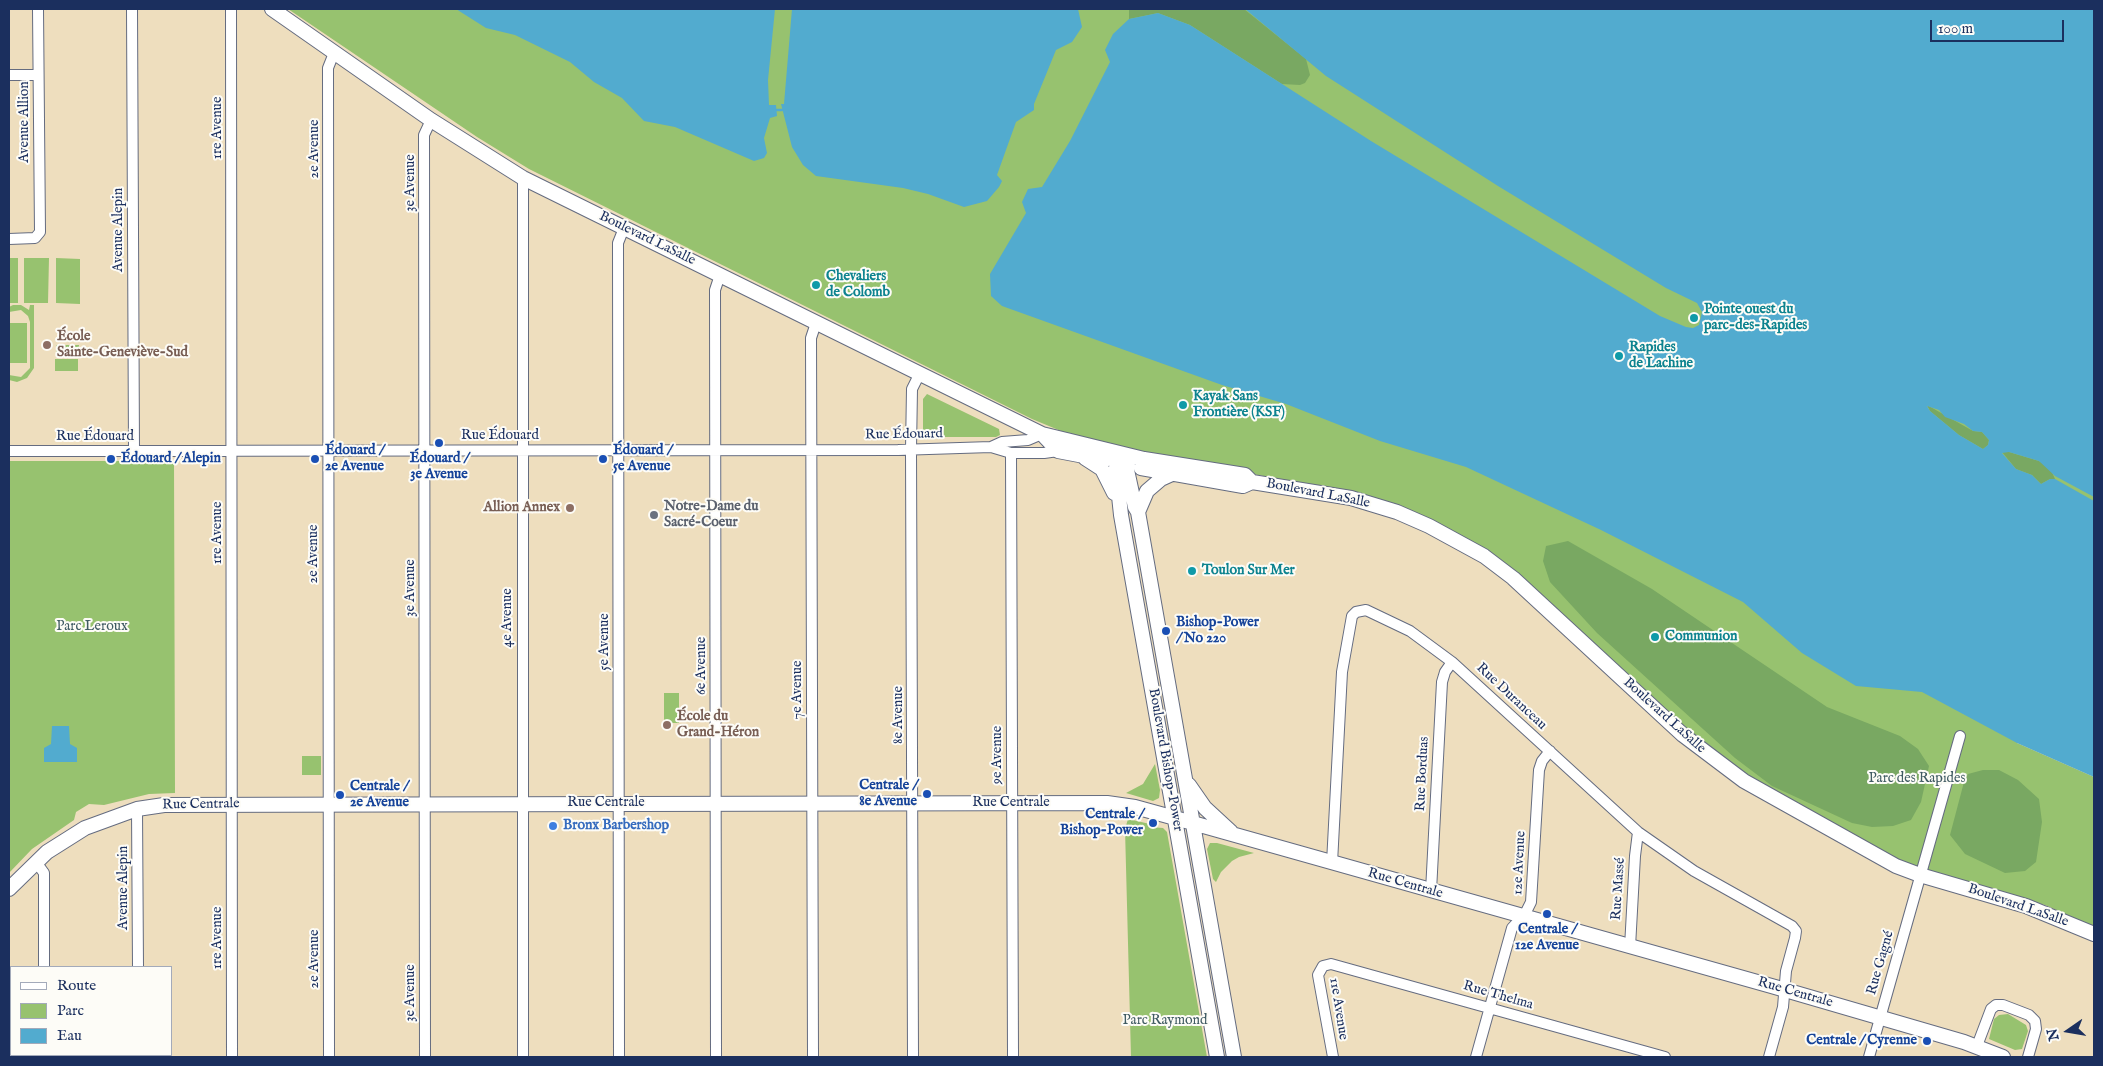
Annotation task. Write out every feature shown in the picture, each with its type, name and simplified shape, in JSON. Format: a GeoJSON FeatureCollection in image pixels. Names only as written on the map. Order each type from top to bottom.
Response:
{"type":"FeatureCollection","features":[{"type":"Feature","properties":{"kind":"street","name":"Avenue Allion"},"geometry":{"type":"LineString","coordinates":[[9,238],[31,239],[38,236],[38,9]]}},
{"type":"Feature","properties":{"kind":"street","name":"Avenue Alepin"},"geometry":{"type":"LineString","coordinates":[[132,9],[134,451]]}},
{"type":"Feature","properties":{"kind":"street","name":"1re Avenue"},"geometry":{"type":"LineString","coordinates":[[231,9],[232,1057]]}},
{"type":"Feature","properties":{"kind":"street","name":"Boulevard LaSalle"},"geometry":{"type":"LineString","coordinates":[[272,9],[431,120],[523,178],[1042,434],[1172,474],[1243,486],[1252,482],[1366,502],[1413,518],[1466,545],[1498,566],[1527,590],[1683,735],[1712,759],[1785,805],[1886,861],[1920,875],[2026,906],[2094,934]]}},
{"type":"Feature","properties":{"kind":"street","name":"2e Avenue"},"geometry":{"type":"LineString","coordinates":[[329,1057],[328,68],[334,53]]}},
{"type":"Feature","properties":{"kind":"street"},"geometry":{"type":"LineString","coordinates":[[9,75],[38,75]]}},
{"type":"Feature","properties":{"kind":"street","name":"3e Avenue"},"geometry":{"type":"LineString","coordinates":[[425,1057],[424,134],[431,120]]}},
{"type":"Feature","properties":{"kind":"street","name":"4e Avenue"},"geometry":{"type":"LineString","coordinates":[[523,178],[523,1057]]}},
{"type":"Feature","properties":{"kind":"street","name":"5e Avenue"},"geometry":{"type":"LineString","coordinates":[[619,1057],[618,243],[624,228]]}},
{"type":"Feature","properties":{"kind":"street","name":"6e Avenue"},"geometry":{"type":"LineString","coordinates":[[716,1057],[715,290],[720,275]]}},
{"type":"Feature","properties":{"kind":"street","name":"7e Avenue"},"geometry":{"type":"LineString","coordinates":[[813,1057],[811,338],[816,323]]}},
{"type":"Feature","properties":{"kind":"street","name":"8e Avenue"},"geometry":{"type":"LineString","coordinates":[[913,1057],[912,388],[919,375]]}},
{"type":"Feature","properties":{"kind":"street","name":"Rue Édouard"},"geometry":{"type":"LineString","coordinates":[[991,447],[1002,442],[1028,440],[1042,434]]}},
{"type":"Feature","properties":{"kind":"street","name":"Boulevard LaSalle"},"geometry":{"type":"LineString","coordinates":[[1042,434],[1058,451],[1245,475],[1252,482]]}},
{"type":"Feature","properties":{"kind":"street","name":"Rue Édouard"},"geometry":{"type":"LineString","coordinates":[[9,451],[812,450],[991,447],[1011,453],[1058,451]]}},
{"type":"Feature","properties":{"kind":"street","name":"9e Avenue"},"geometry":{"type":"LineString","coordinates":[[1011,453],[1013,1057]]}},
{"type":"Feature","properties":{"kind":"street"},"geometry":{"type":"LineString","coordinates":[[1076,454],[1093,462],[1105,473],[1121,513]]}},
{"type":"Feature","properties":{"kind":"street","name":"Boulevard Bishop-Power"},"geometry":{"type":"LineString","coordinates":[[1123,458],[1135,507],[1138,512],[1234,1057]]}},
{"type":"Feature","properties":{"kind":"street","name":"Boulevard Bishop-Power"},"geometry":{"type":"LineString","coordinates":[[1123,458],[1121,513],[1217,1057]]}},
{"type":"Feature","properties":{"kind":"street"},"geometry":{"type":"LineString","coordinates":[[1138,512],[1148,491],[1161,479],[1172,474]]}},
{"type":"Feature","properties":{"kind":"street","name":"Rue Duranceau"},"geometry":{"type":"LineString","coordinates":[[1332,863],[1342,672],[1352,616],[1356,612],[1366,610],[1410,631],[1452,662],[1638,832],[1694,871],[1792,926],[1796,931],[1786,971],[1783,1007],[1768,1057]]}},
{"type":"Feature","properties":{"kind":"street","name":"Rue Borduas"},"geometry":{"type":"LineString","coordinates":[[1431,891],[1442,682],[1452,662]]}},
{"type":"Feature","properties":{"kind":"street","name":"Rue Gagné"},"geometry":{"type":"LineString","coordinates":[[1869,1057],[1960,736]]}},
{"type":"Feature","properties":{"kind":"street","name":"12e Avenue"},"geometry":{"type":"LineString","coordinates":[[1476,1057],[1512,928],[1523,917],[1532,902],[1539,766],[1550,751]]}},
{"type":"Feature","properties":{"kind":"street"},"geometry":{"type":"LineString","coordinates":[[1184,772],[1193,792],[1205,808],[1223,826],[1240,838]]}},
{"type":"Feature","properties":{"kind":"street","name":"Rue Centrale"},"geometry":{"type":"LineString","coordinates":[[9,889],[36,862],[61,842],[84,828],[137,809],[164,805],[812,802],[1107,803],[1135,807],[1175,818],[1240,838],[1785,990],[1977,1046],[2003,1057]]}},
{"type":"Feature","properties":{"kind":"street","name":"Avenue Alepin"},"geometry":{"type":"LineString","coordinates":[[137,809],[138,966]]}},
{"type":"Feature","properties":{"kind":"street","name":"Rue Massé"},"geometry":{"type":"LineString","coordinates":[[1630,947],[1638,832]]}},
{"type":"Feature","properties":{"kind":"street"},"geometry":{"type":"LineString","coordinates":[[36,862],[44,874],[44,966]]}},
{"type":"Feature","properties":{"kind":"street","name":"Rue Thelma"},"geometry":{"type":"LineString","coordinates":[[1323,966],[1336,965],[1665,1057]]}},
{"type":"Feature","properties":{"kind":"street","name":"11e Avenue"},"geometry":{"type":"LineString","coordinates":[[1323,966],[1318,975],[1333,1057]]}},
{"type":"Feature","properties":{"kind":"street"},"geometry":{"type":"LineString","coordinates":[[1977,1046],[1990,1009],[2003,1005],[2029,1015],[2035,1021],[2036,1029],[2028,1057]]}},
{"type":"Feature","properties":{"kind":"green space","name":"Rapides de Lachine"},"geometry":{"type":"Polygon","coordinates":[[[288,9],[2094,9],[2094,689],[2017,743],[2094,777],[2094,927],[2045,905],[1920,869],[1898,859],[1760,783],[1701,742],[1494,555],[1445,527],[1419,515],[1354,493],[1130,451],[1073,436],[1032,419],[529,169],[477,137],[288,9]]]}},
{"type":"Feature","properties":{"kind":"green space"},"geometry":{"type":"Polygon","coordinates":[[[1129,9],[1244,9],[1306,59],[1310,75],[1305,83],[1300,85],[1282,84],[1190,25],[1158,13],[1129,19],[1129,9]]]}},
{"type":"Feature","properties":{"kind":"green space"},"geometry":{"type":"Polygon","coordinates":[[[9,258],[18,258],[18,303],[9,303],[9,258]]]}},
{"type":"Feature","properties":{"kind":"green space"},"geometry":{"type":"Polygon","coordinates":[[[24,258],[49,258],[48,303],[24,303],[24,258]]]}},
{"type":"Feature","properties":{"kind":"green space"},"geometry":{"type":"Polygon","coordinates":[[[56,258],[80,259],[80,304],[56,303],[56,258]]]}},
{"type":"Feature","properties":{"kind":"green space"},"geometry":{"type":"Polygon","coordinates":[[[21,305],[29,310],[30,305],[34,305],[34,368],[27,378],[17,382],[9,380],[9,375],[21,377],[30,368],[30,322],[28,316],[21,310],[9,312],[9,307],[21,305]]]}},
{"type":"Feature","properties":{"kind":"green space"},"geometry":{"type":"Polygon","coordinates":[[[9,323],[27,323],[27,363],[9,363],[9,323]]]}},
{"type":"Feature","properties":{"kind":"green space"},"geometry":{"type":"Polygon","coordinates":[[[56,345],[79,345],[79,357],[56,357],[56,345]]]}},
{"type":"Feature","properties":{"kind":"green space"},"geometry":{"type":"Polygon","coordinates":[[[55,359],[78,359],[78,371],[55,371],[55,359]]]}},
{"type":"Feature","properties":{"kind":"green space"},"geometry":{"type":"Polygon","coordinates":[[[927,394],[999,429],[1000,435],[996,437],[926,437],[923,432],[923,399],[927,394]]]}},
{"type":"Feature","properties":{"kind":"green space"},"geometry":{"type":"Polygon","coordinates":[[[1927,405],[1973,431],[1982,432],[1989,440],[1988,445],[1983,449],[1959,435],[1930,411],[1927,405]]]}},
{"type":"Feature","properties":{"kind":"green space"},"geometry":{"type":"Polygon","coordinates":[[[2002,452],[2009,452],[2039,461],[2051,470],[2055,479],[2050,479],[2041,484],[2032,475],[2016,469],[2002,452]]]}},
{"type":"Feature","properties":{"kind":"green space","name":"Parc Leroux"},"geometry":{"type":"Polygon","coordinates":[[[9,461],[174,461],[175,793],[149,794],[104,805],[89,804],[76,812],[74,820],[32,849],[9,873],[9,461]]]}},
{"type":"Feature","properties":{"kind":"green space","name":"Parc des Rapides"},"geometry":{"type":"Polygon","coordinates":[[[1568,541],[1652,589],[1827,707],[1900,736],[1918,749],[1929,766],[1921,802],[1911,820],[1893,826],[1872,827],[1852,823],[1772,786],[1735,758],[1597,633],[1550,582],[1543,561],[1546,546],[1568,541]]]}},
{"type":"Feature","properties":{"kind":"green space"},"geometry":{"type":"Polygon","coordinates":[[[664,693],[679,693],[679,723],[664,723],[664,693]]]}},
{"type":"Feature","properties":{"kind":"green space"},"geometry":{"type":"Polygon","coordinates":[[[302,756],[321,756],[321,775],[302,775],[302,756]]]}},
{"type":"Feature","properties":{"kind":"green space"},"geometry":{"type":"Polygon","coordinates":[[[1155,764],[1160,790],[1159,798],[1153,801],[1126,793],[1143,784],[1155,764]]]}},
{"type":"Feature","properties":{"kind":"green space"},"geometry":{"type":"Polygon","coordinates":[[[1983,770],[1999,770],[2018,780],[2039,799],[2042,822],[2036,862],[2025,871],[2005,873],[1965,854],[1950,835],[1964,782],[1968,774],[1983,770]]]}},
{"type":"Feature","properties":{"kind":"green space","name":"Parc Raymond"},"geometry":{"type":"Polygon","coordinates":[[[1128,819],[1150,824],[1150,827],[1163,828],[1167,832],[1207,1057],[1131,1057],[1125,829],[1128,819]]]}},
{"type":"Feature","properties":{"kind":"green space"},"geometry":{"type":"Polygon","coordinates":[[[1210,843],[1217,843],[1254,853],[1232,861],[1221,872],[1216,882],[1213,879],[1207,849],[1210,843]]]}},
{"type":"Feature","properties":{"kind":"green space"},"geometry":{"type":"Polygon","coordinates":[[[2008,1014],[2026,1025],[2028,1031],[2022,1049],[2015,1050],[1989,1039],[1994,1019],[1999,1015],[2008,1014]]]}},
{"type":"Feature","properties":{"kind":"water"},"geometry":{"type":"Polygon","coordinates":[[[456,9],[775,9],[768,80],[769,105],[776,105],[777,116],[770,118],[764,138],[767,153],[764,158],[754,161],[675,127],[644,121],[622,98],[594,82],[570,62],[515,35],[486,28],[456,9]]]}},
{"type":"Feature","properties":{"kind":"water"},"geometry":{"type":"Polygon","coordinates":[[[792,9],[1078,9],[1082,27],[1072,42],[1056,50],[1034,104],[1034,110],[1016,122],[997,175],[1002,181],[999,187],[987,201],[964,207],[928,194],[903,188],[816,176],[803,165],[792,147],[781,104],[784,104],[792,9]]]}},
{"type":"Feature","properties":{"kind":"water","name":"Rapides de Lachine"},"geometry":{"type":"Polygon","coordinates":[[[1245,9],[2094,9],[2094,497],[2055,476],[2039,461],[2009,452],[2002,453],[2016,469],[2032,475],[2041,484],[2050,479],[2055,479],[2094,501],[2094,777],[2017,743],[1922,692],[1856,686],[1802,653],[1743,602],[1601,530],[1466,467],[1380,441],[1286,404],[1222,385],[1002,306],[991,296],[990,274],[1026,213],[1022,202],[1028,189],[1042,187],[1070,141],[1110,62],[1105,50],[1113,34],[1129,19],[1158,13],[1190,25],[1371,141],[1660,316],[1686,327],[1693,328],[1699,325],[1702,312],[1697,303],[1666,288],[1498,186],[1326,76],[1245,9]],[[1927,406],[1930,411],[1959,435],[1983,449],[1988,445],[1989,440],[1982,432],[1973,431],[1964,424],[1945,417],[1939,410],[1927,406]]]}},
{"type":"Feature","properties":{"kind":"water"},"geometry":{"type":"Polygon","coordinates":[[[52,726],[69,726],[70,744],[77,748],[77,762],[44,762],[44,748],[51,744],[52,726]]]}},
{"type":"Feature","properties":{"kind":"waterway"},"geometry":{"type":"LineString","coordinates":[[777,110],[782,110]]}},
{"type":"Feature","properties":{"kind":"place","name":"Chevaliers de Colomb"},"geometry":{"type":"Point","coordinates":[816,285]}},
{"type":"Feature","properties":{"kind":"place","name":"Pointe ouest du parc-des-Rapides"},"geometry":{"type":"Point","coordinates":[1694,318]}},
{"type":"Feature","properties":{"kind":"place","name":"École Sainte-Geneviève-Sud"},"geometry":{"type":"Point","coordinates":[47,345]}},
{"type":"Feature","properties":{"kind":"place","name":"Rapides de Lachine"},"geometry":{"type":"Point","coordinates":[1619,356]}},
{"type":"Feature","properties":{"kind":"place","name":"Kayak Sans Frontière (KSF)"},"geometry":{"type":"Point","coordinates":[1183,405]}},
{"type":"Feature","properties":{"kind":"place","name":"Édouard / 3e Avenue"},"geometry":{"type":"Point","coordinates":[439,443]}},
{"type":"Feature","properties":{"kind":"place","name":"Édouard / Alepin"},"geometry":{"type":"Point","coordinates":[111,459]}},
{"type":"Feature","properties":{"kind":"place","name":"Édouard / 2e Avenue"},"geometry":{"type":"Point","coordinates":[315,459]}},
{"type":"Feature","properties":{"kind":"place","name":"Édouard / 5e Avenue"},"geometry":{"type":"Point","coordinates":[603,459]}},
{"type":"Feature","properties":{"kind":"place","name":"Allion Annex"},"geometry":{"type":"Point","coordinates":[570,508]}},
{"type":"Feature","properties":{"kind":"place","name":"Notre-Dame du Sacré-Coeur"},"geometry":{"type":"Point","coordinates":[654,515]}},
{"type":"Feature","properties":{"kind":"place","name":"Toulon Sur Mer"},"geometry":{"type":"Point","coordinates":[1192,571]}},
{"type":"Feature","properties":{"kind":"place","name":"Bishop-Power / No 220"},"geometry":{"type":"Point","coordinates":[1166,631]}},
{"type":"Feature","properties":{"kind":"place","name":"Communion"},"geometry":{"type":"Point","coordinates":[1655,637]}},
{"type":"Feature","properties":{"kind":"place","name":"École du Grand-Héron"},"geometry":{"type":"Point","coordinates":[667,725]}},
{"type":"Feature","properties":{"kind":"place","name":"Centrale / 8e Avenue"},"geometry":{"type":"Point","coordinates":[927,794]}},
{"type":"Feature","properties":{"kind":"place","name":"Centrale / 2e Avenue"},"geometry":{"type":"Point","coordinates":[340,795]}},
{"type":"Feature","properties":{"kind":"place","name":"Centrale / Bishop-Power"},"geometry":{"type":"Point","coordinates":[1153,823]}},
{"type":"Feature","properties":{"kind":"place","name":"Bronx Barbershop"},"geometry":{"type":"Point","coordinates":[553,826]}},
{"type":"Feature","properties":{"kind":"place","name":"Centrale / 12e Avenue"},"geometry":{"type":"Point","coordinates":[1547,914]}},
{"type":"Feature","properties":{"kind":"place","name":"Centrale / Cyrenne"},"geometry":{"type":"Point","coordinates":[1927,1041]}}]}
